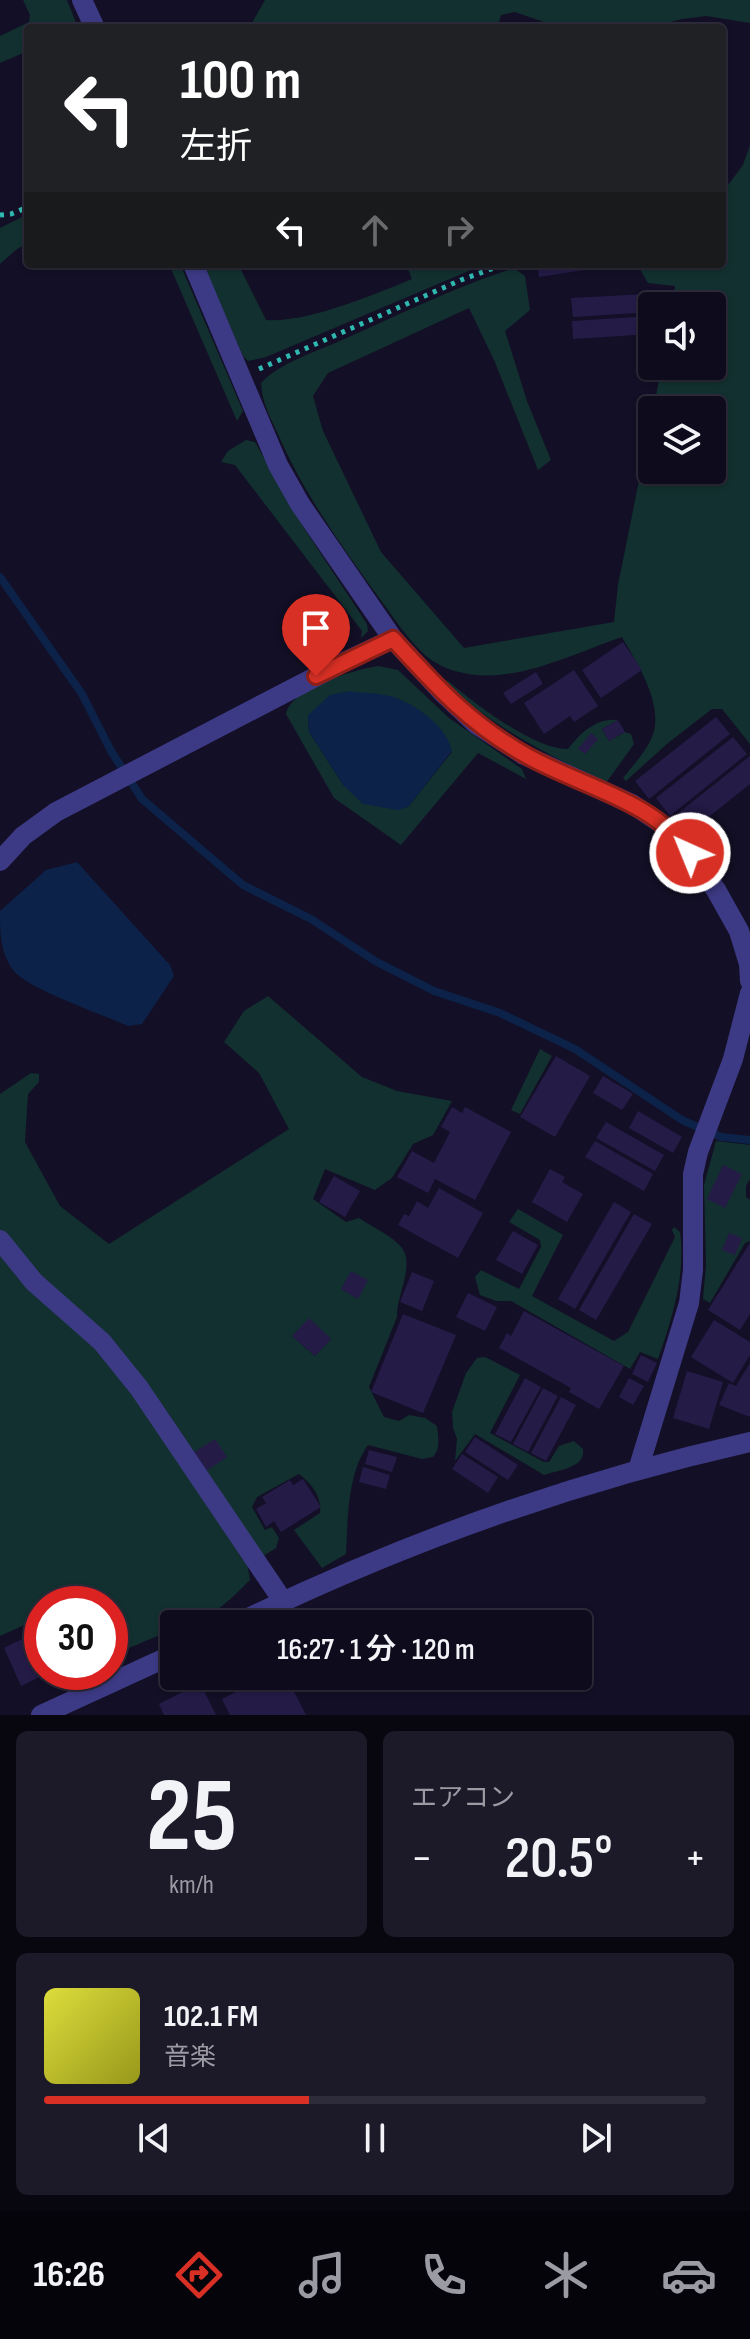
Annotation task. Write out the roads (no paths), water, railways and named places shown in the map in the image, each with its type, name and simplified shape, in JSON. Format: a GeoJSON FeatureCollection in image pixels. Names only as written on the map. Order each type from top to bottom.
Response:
{"type":"FeatureCollection","features":[{"type":"Feature","properties":{"kind":"street"},"geometry":{"type":"LineString","coordinates":[[82,0],[93,24]]}},
{"type":"Feature","properties":{"kind":"street"},"geometry":{"type":"LineString","coordinates":[[195,268],[278,465],[300,504],[393,639],[476,724],[524,755],[632,804],[677,834],[716,890],[739,931],[749,964],[750,981]]}},
{"type":"Feature","properties":{"kind":"street"},"geometry":{"type":"LineString","coordinates":[[0,861],[23,836],[56,812],[393,639]]}},
{"type":"Feature","properties":{"kind":"street"},"geometry":{"type":"LineString","coordinates":[[638,1470],[689,1303],[693,1270],[693,1174],[698,1152],[733,1059],[750,993]]}},
{"type":"Feature","properties":{"kind":"street"},"geometry":{"type":"LineString","coordinates":[[0,1240],[34,1282],[102,1342],[139,1388],[283,1601]]}},
{"type":"Feature","properties":{"kind":"street"},"geometry":{"type":"LineString","coordinates":[[265,1610],[418,1543],[572,1489],[750,1442]]}},
{"type":"Feature","properties":{"kind":"street"},"geometry":{"type":"LineString","coordinates":[[41,1715],[160,1660]]}},
{"type":"Feature","properties":{"kind":"water"},"geometry":{"type":"Polygon","coordinates":[[[349,691],[403,701],[438,725],[449,742],[452,751],[408,807],[398,810],[363,804],[344,786],[309,732],[308,715],[330,695],[349,691]]]}},
{"type":"Feature","properties":{"kind":"water"},"geometry":{"type":"Polygon","coordinates":[[[77,862],[170,965],[174,976],[142,1024],[128,1026],[34,986],[14,971],[3,950],[0,911],[46,870],[77,862]]]}},
{"type":"Feature","properties":{"kind":"waterway"},"geometry":{"type":"LineString","coordinates":[[0,577],[82,694],[111,751],[142,799],[243,885],[311,919],[375,961],[434,991],[500,1013],[575,1049],[682,1120],[721,1137],[750,1140]]}}]}
